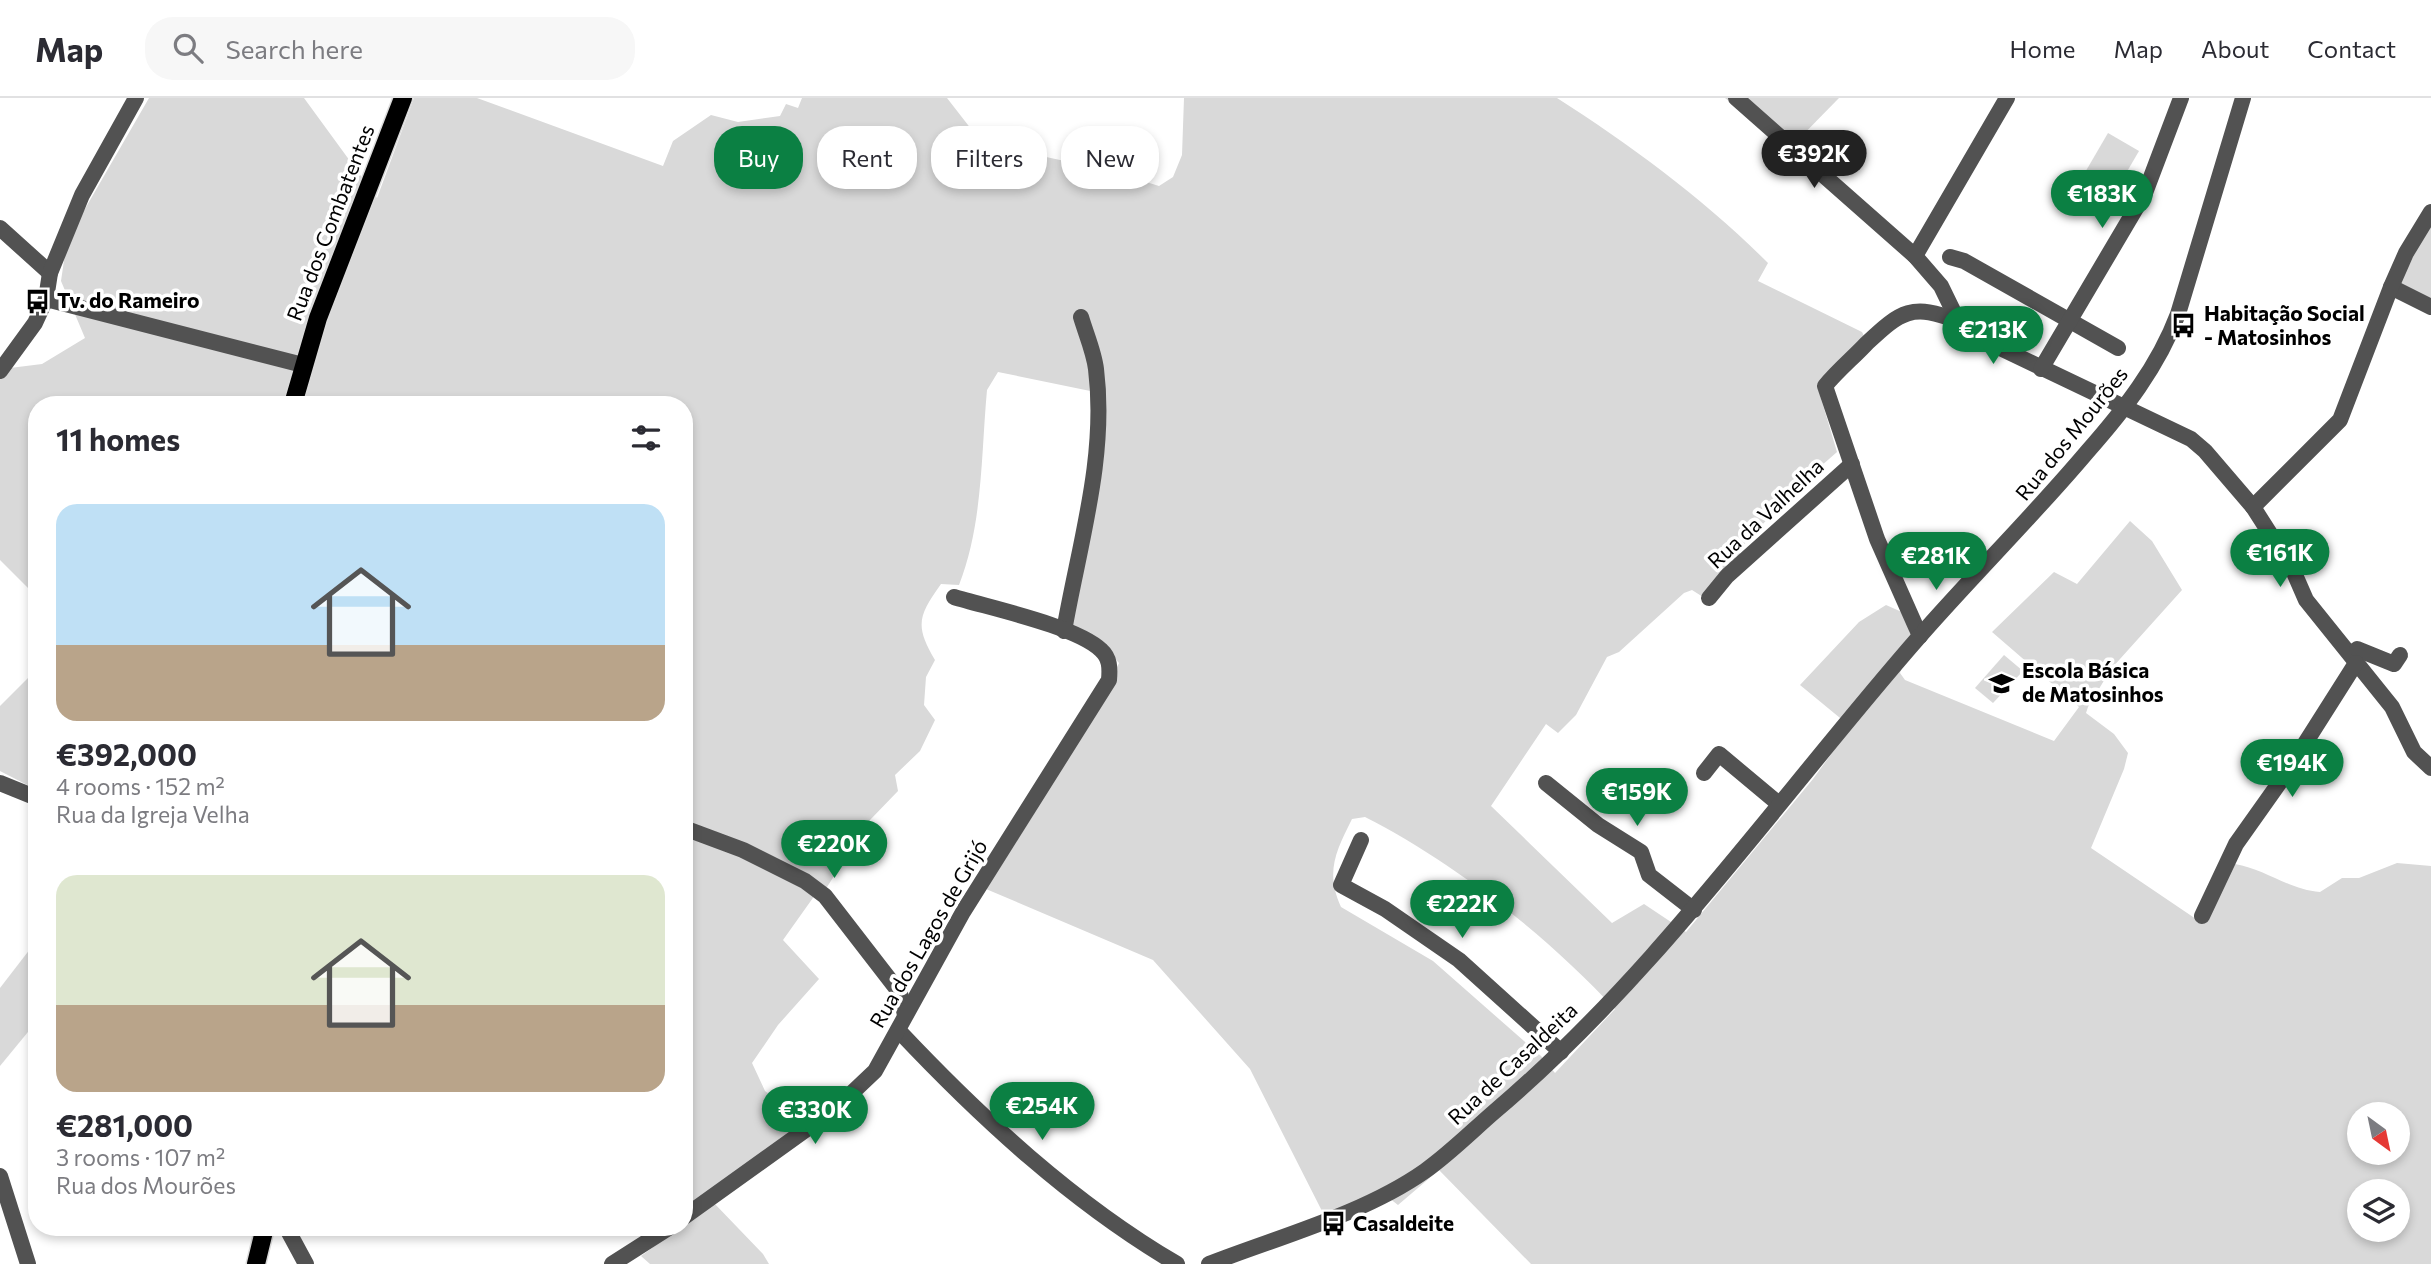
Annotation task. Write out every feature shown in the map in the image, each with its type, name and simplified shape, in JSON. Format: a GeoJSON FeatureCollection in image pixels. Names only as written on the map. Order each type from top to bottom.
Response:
{"type":"FeatureCollection","features":[{"type":"Feature","properties":{"kind":"main road","name":"Rua dos Combatentes"},"geometry":{"type":"LineString","coordinates":[[295,396],[337,266],[403,98]]}},
{"type":"Feature","properties":{"kind":"main road"},"geometry":{"type":"LineString","coordinates":[[256,1264],[263,1236]]}},
{"type":"Feature","properties":{"kind":"street"},"geometry":{"type":"LineString","coordinates":[[0,371],[35,323],[46,299],[50,273],[82,195],[136,98]]}},
{"type":"Feature","properties":{"kind":"street"},"geometry":{"type":"LineString","coordinates":[[1736,98],[1915,256],[1941,286],[1958,321],[1975,337],[2198,444],[2253,507],[2292,568],[2306,600],[2356,656],[2392,707],[2414,752],[2431,768]]}},
{"type":"Feature","properties":{"kind":"street"},"geometry":{"type":"LineString","coordinates":[[1915,256],[2007,98]]}},
{"type":"Feature","properties":{"kind":"street"},"geometry":{"type":"LineString","coordinates":[[2041,369],[2145,193],[2181,98]]}},
{"type":"Feature","properties":{"kind":"street","name":"Rua dos Mourões"},"geometry":{"type":"LineString","coordinates":[[1779,804],[1920,636],[2034,515],[2125,408],[2168,342],[2243,98]]}},
{"type":"Feature","properties":{"kind":"street"},"geometry":{"type":"LineString","coordinates":[[2253,507],[2340,420],[2391,287],[2406,253],[2431,212]]}},
{"type":"Feature","properties":{"kind":"street"},"geometry":{"type":"LineString","coordinates":[[0,228],[50,273]]}},
{"type":"Feature","properties":{"kind":"street"},"geometry":{"type":"LineString","coordinates":[[1950,257],[1964,261],[2118,348]]}},
{"type":"Feature","properties":{"kind":"street"},"geometry":{"type":"LineString","coordinates":[[2391,287],[2431,307]]}},
{"type":"Feature","properties":{"kind":"street"},"geometry":{"type":"LineString","coordinates":[[46,299],[303,365]]}},
{"type":"Feature","properties":{"kind":"street"},"geometry":{"type":"LineString","coordinates":[[1920,636],[1877,539],[1825,386],[1841,366],[1891,320],[1911,312],[1937,313],[1958,321]]}},
{"type":"Feature","properties":{"kind":"street"},"geometry":{"type":"LineString","coordinates":[[1064,631],[1087,517],[1100,425],[1096,366],[1081,317]]}},
{"type":"Feature","properties":{"kind":"street","name":"Rua da Valhelha"},"geometry":{"type":"LineString","coordinates":[[1709,597],[1727,576],[1852,464]]}},
{"type":"Feature","properties":{"kind":"street","name":"Rua dos Lagos de Grijó"},"geometry":{"type":"LineString","coordinates":[[693,1211],[836,1108],[875,1071],[1021,815],[1109,680],[1110,664],[1101,650],[1064,631],[954,597]]}},
{"type":"Feature","properties":{"kind":"street"},"geometry":{"type":"LineString","coordinates":[[2356,656],[2394,664],[2400,655]]}},
{"type":"Feature","properties":{"kind":"street"},"geometry":{"type":"LineString","coordinates":[[2202,916],[2236,844],[2278,785],[2356,656]]}},
{"type":"Feature","properties":{"kind":"street"},"geometry":{"type":"LineString","coordinates":[[1704,773],[1719,754],[1779,804]]}},
{"type":"Feature","properties":{"kind":"street"},"geometry":{"type":"LineString","coordinates":[[0,783],[28,794]]}},
{"type":"Feature","properties":{"kind":"street"},"geometry":{"type":"LineString","coordinates":[[1546,783],[1598,825],[1641,852],[1649,875],[1694,910]]}},
{"type":"Feature","properties":{"kind":"street","name":"Rua de Casaldeita"},"geometry":{"type":"LineString","coordinates":[[1209,1264],[1376,1199],[1426,1170],[1561,1052],[1694,910],[1779,804]]}},
{"type":"Feature","properties":{"kind":"street"},"geometry":{"type":"LineString","coordinates":[[693,831],[743,850],[805,881],[825,896],[900,993],[905,1015]]}},
{"type":"Feature","properties":{"kind":"street"},"geometry":{"type":"LineString","coordinates":[[1361,840],[1341,885],[1385,909],[1459,960],[1561,1052]]}},
{"type":"Feature","properties":{"kind":"street"},"geometry":{"type":"LineString","coordinates":[[899,1031],[941,1076],[1064,1186],[1136,1240],[1177,1264]]}},
{"type":"Feature","properties":{"kind":"street"},"geometry":{"type":"LineString","coordinates":[[0,1176],[28,1264]]}},
{"type":"Feature","properties":{"kind":"street"},"geometry":{"type":"LineString","coordinates":[[291,1236],[306,1264]]}},
{"type":"Feature","properties":{"kind":"street"},"geometry":{"type":"LineString","coordinates":[[612,1264],[656,1236]]}},
{"type":"Feature","properties":{"kind":"shaded area"},"geometry":{"type":"Polygon","coordinates":[[[149,98],[304,98],[377,198],[414,98],[477,98],[663,166],[673,141],[711,115],[738,122],[780,116],[786,104],[798,108],[802,98],[947,98],[969,126],[931,126],[931,189],[1047,189],[1047,157],[1061,160],[1061,189],[1159,189],[1159,186],[1173,177],[1182,155],[1184,98],[1557,98],[1613,135],[1719,217],[1768,263],[1758,281],[1862,332],[1865,338],[1817,385],[1837,452],[1796,488],[1739,550],[1741,557],[1703,597],[1692,590],[1684,593],[1619,652],[1607,657],[1576,715],[1558,733],[1546,724],[1491,806],[1612,923],[1644,904],[1686,932],[1813,779],[1851,727],[1800,685],[1859,622],[1886,605],[1904,613],[1911,637],[1900,673],[1905,680],[2054,741],[2079,707],[1992,632],[2054,572],[2077,584],[2130,521],[2152,541],[2182,590],[2111,669],[2088,707],[2086,713],[2114,734],[2128,753],[2091,848],[2196,919],[2235,864],[2298,887],[2320,892],[2342,878],[2359,878],[2397,863],[2431,866],[2431,1264],[1531,1264],[1439,1170],[1398,1205],[1380,1191],[1324,1215],[1250,1069],[1153,960],[986,889],[1032,817],[1045,786],[1105,694],[1119,663],[1110,653],[1069,627],[1100,393],[998,372],[987,390],[980,489],[967,562],[959,585],[941,584],[928,604],[922,621],[924,638],[935,660],[926,677],[924,705],[935,720],[920,751],[895,775],[898,791],[870,820],[827,887],[815,895],[783,940],[819,979],[778,1025],[752,1063],[765,1091],[809,1124],[713,1202],[763,1254],[769,1264],[650,1264],[641,1256],[663,1240],[659,1236],[693,1236],[693,396],[28,396],[28,588],[0,560],[0,378],[10,368],[42,364],[85,338],[61,281],[67,240],[149,98]],[[1365,817],[1352,819],[1334,862],[1334,883],[1341,907],[1433,961],[1541,1056],[1555,1073],[1615,1009],[1560,955],[1498,902],[1432,856],[1365,817]]]}},
{"type":"Feature","properties":{"kind":"shaded area"},"geometry":{"type":"Polygon","coordinates":[[[1725,98],[1839,98],[1789,149],[1725,98]]]}},
{"type":"Feature","properties":{"kind":"shaded area"},"geometry":{"type":"Polygon","coordinates":[[[2108,133],[2139,151],[2104,211],[2073,193],[2108,133]]]}},
{"type":"Feature","properties":{"kind":"shaded area"},"geometry":{"type":"Polygon","coordinates":[[[2431,221],[2431,308],[2397,289],[2431,221]]]}},
{"type":"Feature","properties":{"kind":"shaded area"},"geometry":{"type":"Polygon","coordinates":[[[2004,655],[2023,671],[1993,703],[1975,688],[2004,655]]]}},
{"type":"Feature","properties":{"kind":"shaded area"},"geometry":{"type":"Polygon","coordinates":[[[28,678],[28,785],[0,771],[0,706],[28,678]]]}},
{"type":"Feature","properties":{"kind":"shaded area"},"geometry":{"type":"Polygon","coordinates":[[[28,952],[28,1032],[0,1066],[0,988],[28,952]]]}},
{"type":"Feature","properties":{"kind":"place","name":"Tv. do Rameiro"},"geometry":{"type":"Point","coordinates":[37,301]}},
{"type":"Feature","properties":{"kind":"place","name":"Habitação Social - Matosinhos"},"geometry":{"type":"Point","coordinates":[2184,326]}},
{"type":"Feature","properties":{"kind":"place","name":"Escola Básica de Matosinhos"},"geometry":{"type":"Point","coordinates":[2002,683]}},
{"type":"Feature","properties":{"kind":"place","name":"Casaldeite"},"geometry":{"type":"Point","coordinates":[1333,1224]}}]}
